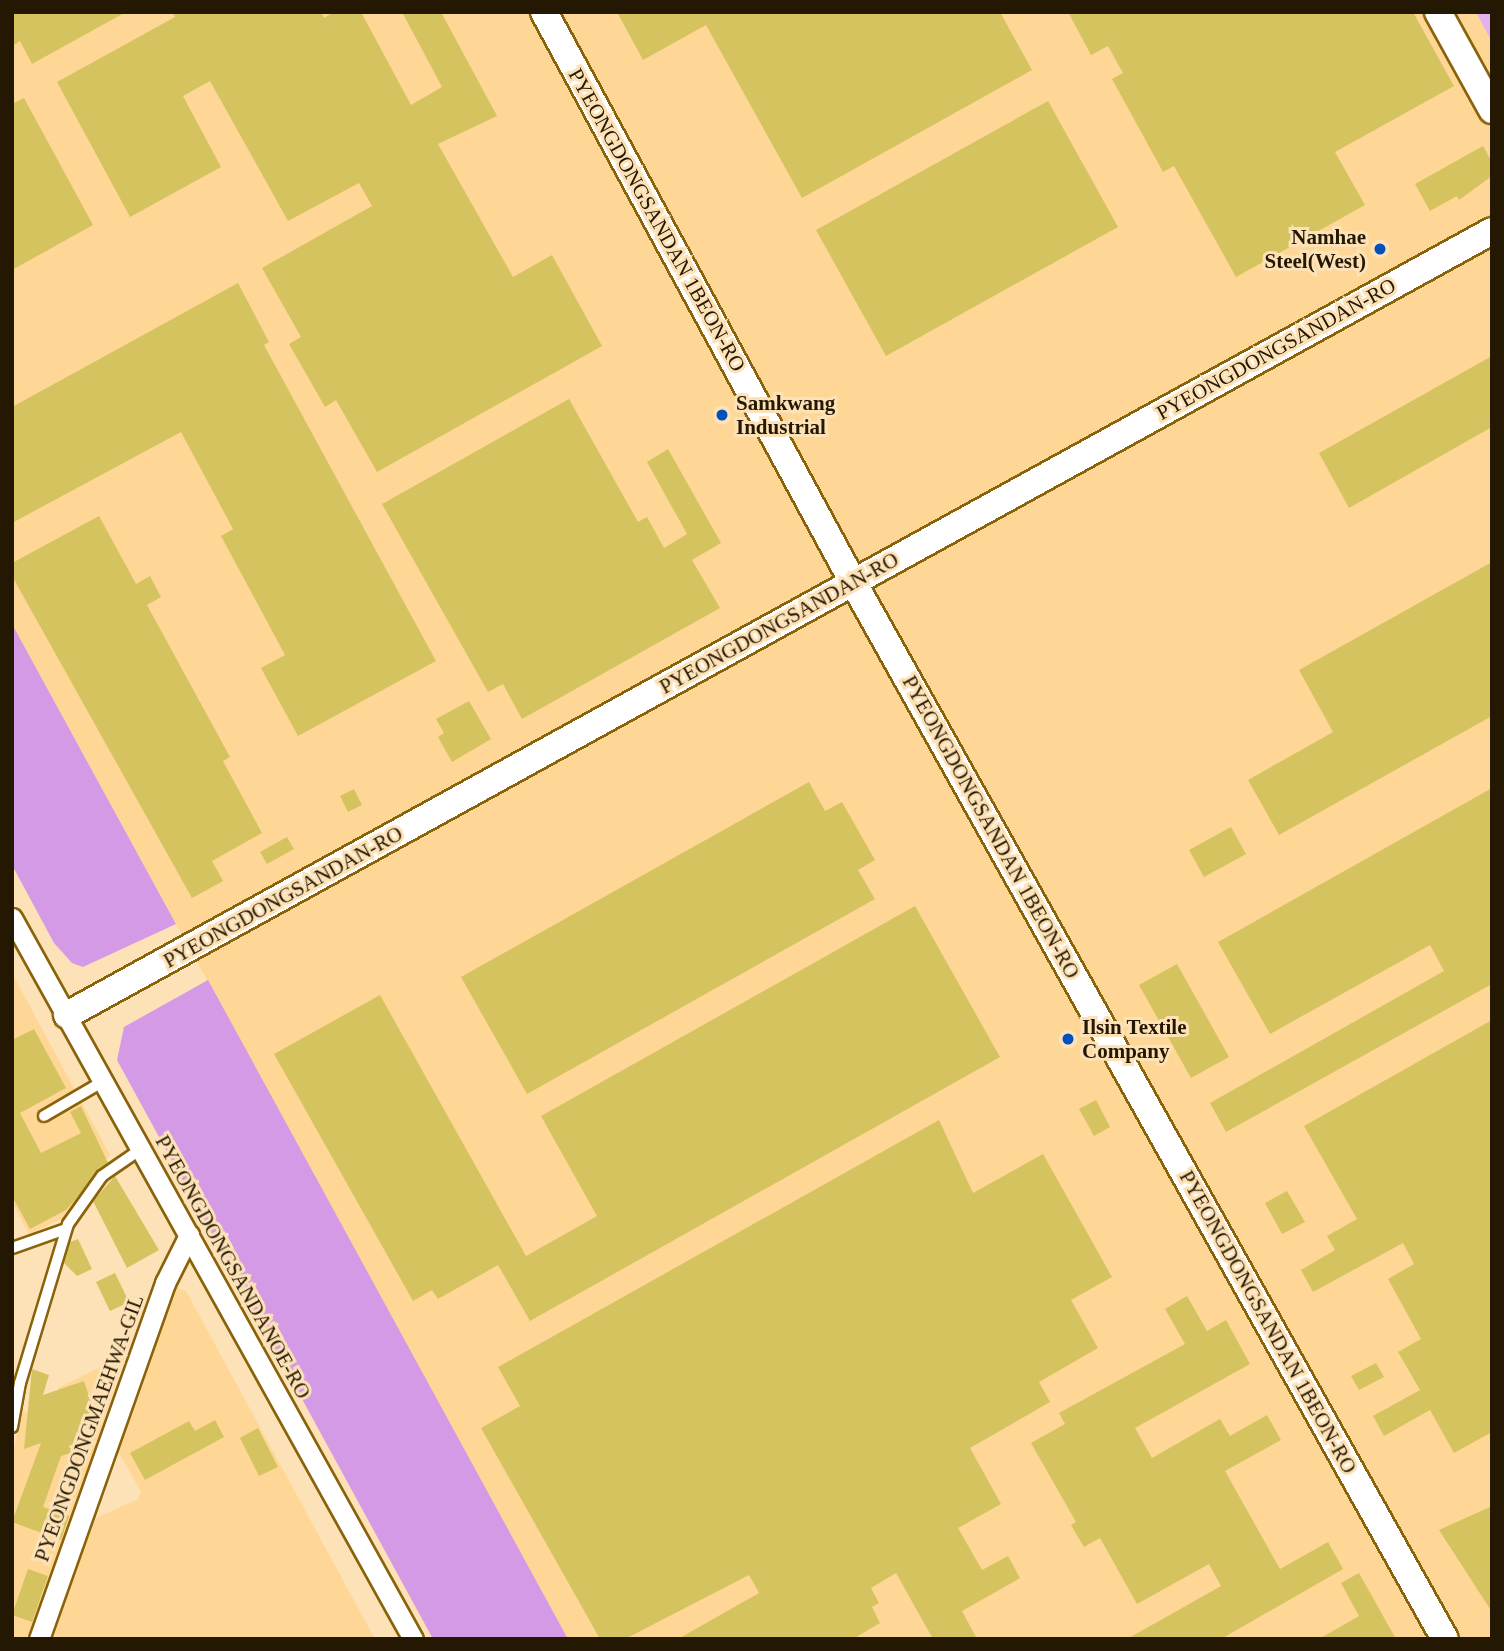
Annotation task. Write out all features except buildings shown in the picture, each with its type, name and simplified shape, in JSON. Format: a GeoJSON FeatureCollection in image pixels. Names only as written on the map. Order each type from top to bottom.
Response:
{"type":"FeatureCollection","features":[{"type":"Feature","properties":{"kind":"street","name":"PYEONGDONGSANDAN 1BEON-RO"},"geometry":{"type":"LineString","coordinates":[[544,12],[853,582],[1445,1639]]}},
{"type":"Feature","properties":{"kind":"street"},"geometry":{"type":"LineString","coordinates":[[1438,12],[1492,110]]}},
{"type":"Feature","properties":{"kind":"street","name":"PYEONGDONGSANDAN-RO"},"geometry":{"type":"LineString","coordinates":[[67,1015],[1492,231]]}},
{"type":"Feature","properties":{"kind":"street","name":"PYEONGDONGSANDANOE-RO"},"geometry":{"type":"LineString","coordinates":[[12,918],[412,1639]]}},
{"type":"Feature","properties":{"kind":"street","name":"PYEONGDONGMAEHWA-GIL"},"geometry":{"type":"LineString","coordinates":[[39,1639],[165,1283],[188,1235]]}},
{"type":"Feature","properties":{"kind":"lane"},"geometry":{"type":"LineString","coordinates":[[44,1116],[104,1081]]}},
{"type":"Feature","properties":{"kind":"lane"},"geometry":{"type":"LineString","coordinates":[[12,1427],[20,1383],[66,1229],[85,1194],[102,1177],[141,1149]]}},
{"type":"Feature","properties":{"kind":"lane"},"geometry":{"type":"LineString","coordinates":[[12,1248],[66,1229]]}},
{"type":"Feature","properties":{"kind":"shaded area"},"geometry":{"type":"Polygon","coordinates":[[[12,12],[1492,12],[1492,1639],[568,1639],[12,624],[12,12]]]}},
{"type":"Feature","properties":{"kind":"shaded area"},"geometry":{"type":"Polygon","coordinates":[[[1476,12],[1492,12],[1492,42],[1476,12]]]}},
{"type":"Feature","properties":{"kind":"shaded area"},"geometry":{"type":"Polygon","coordinates":[[[12,624],[176,924],[83,967],[72,963],[54,943],[12,865],[12,624]]]}},
{"type":"Feature","properties":{"kind":"shaded area"},"geometry":{"type":"Polygon","coordinates":[[[12,973],[110,1155],[63,1218],[29,1234],[12,1202],[12,973]]]}},
{"type":"Feature","properties":{"kind":"shaded area"},"geometry":{"type":"Polygon","coordinates":[[[208,980],[568,1639],[433,1639],[117,1060],[124,1027],[208,980]]]}},
{"type":"Feature","properties":{"kind":"shaded area"},"geometry":{"type":"Polygon","coordinates":[[[171,1287],[186,1291],[375,1639],[53,1639],[92,1520],[138,1499],[141,1492],[118,1451],[119,1444],[171,1287]]]}},
{"type":"Feature","properties":{"kind":"shaded area"},"geometry":{"type":"Polygon","coordinates":[[[125,1355],[32,1639],[14,1639],[12,1457],[22,1411],[48,1421],[58,1388],[125,1355]]]}},
{"type":"Feature","properties":{"kind":"place","name":"Namhae Steel(West)"},"geometry":{"type":"Point","coordinates":[1380,249]}},
{"type":"Feature","properties":{"kind":"place","name":"Samkwang Industrial"},"geometry":{"type":"Point","coordinates":[722,415]}},
{"type":"Feature","properties":{"kind":"place","name":"Ilsin Textile Company"},"geometry":{"type":"Point","coordinates":[1068,1039]}}]}
